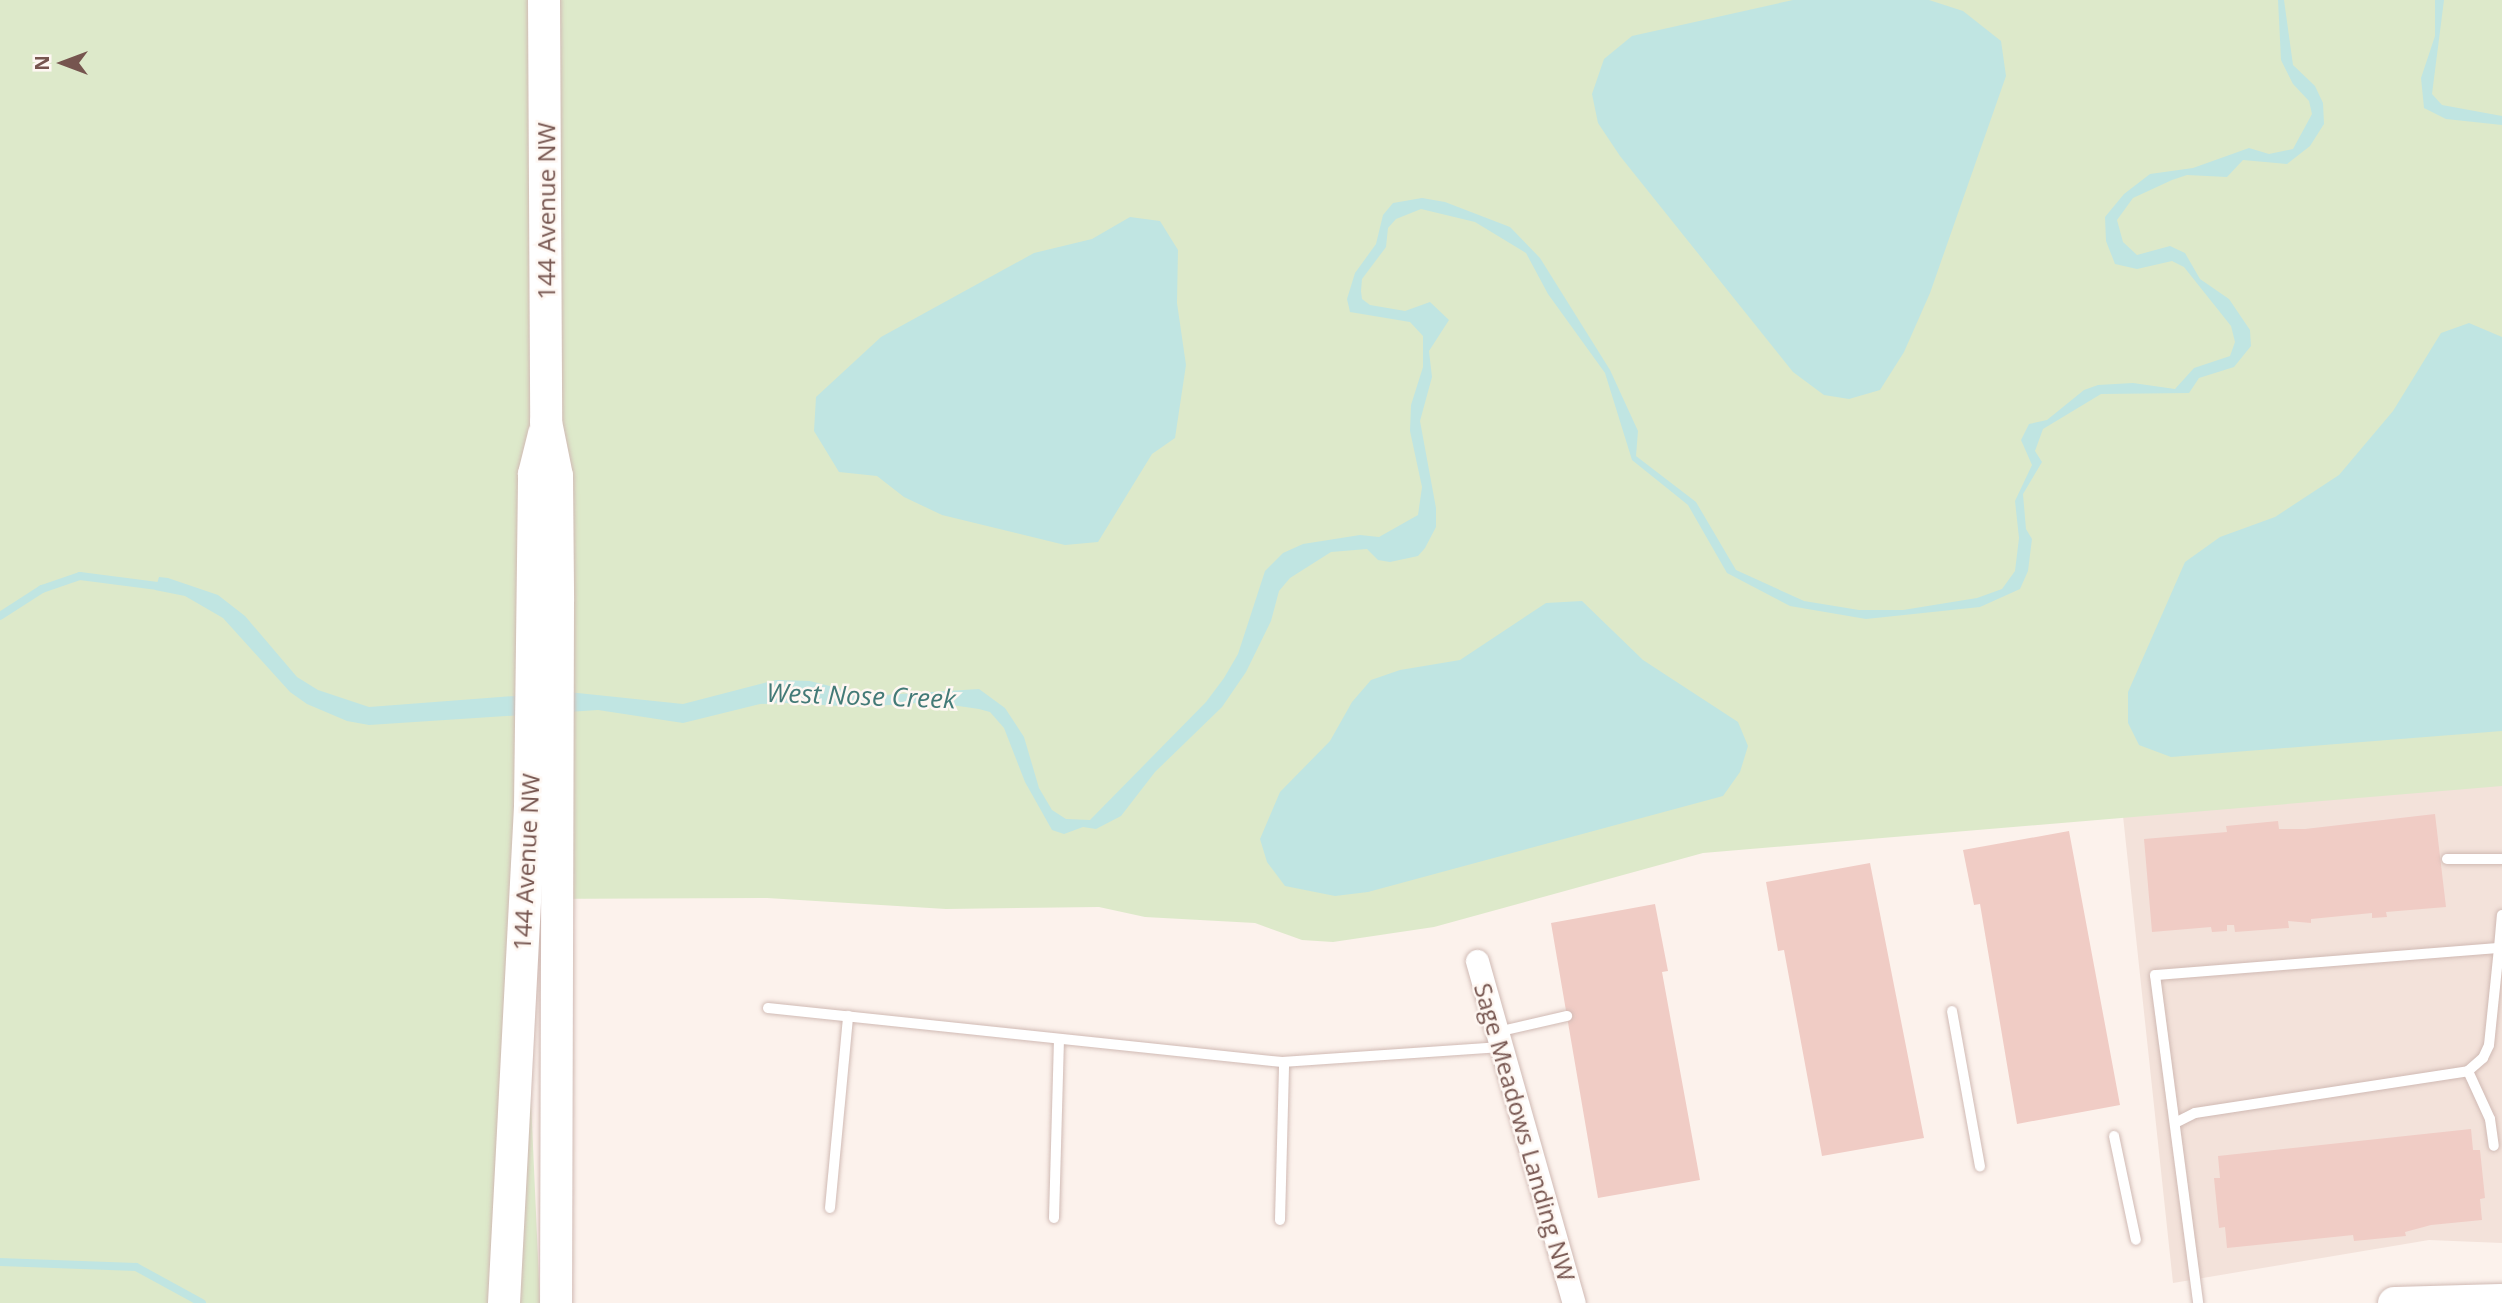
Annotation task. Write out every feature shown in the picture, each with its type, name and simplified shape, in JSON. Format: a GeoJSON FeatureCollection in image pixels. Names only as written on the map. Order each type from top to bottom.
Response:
{"type":"FeatureCollection","features":[{"type":"Feature","properties":{"kind":"main road","name":"144 Avenue NW"},"geometry":{"type":"LineString","coordinates":[[544,0],[546,422],[556,475],[544,604],[544,805],[556,1303]]}},
{"type":"Feature","properties":{"kind":"main road","name":"144 Avenue NW"},"geometry":{"type":"LineString","coordinates":[[504,1303],[504,1257],[544,805]]}},
{"type":"Feature","properties":{"kind":"main road"},"geometry":{"type":"LineString","coordinates":[[492,1303],[504,1257]]}},
{"type":"Feature","properties":{"kind":"main road"},"geometry":{"type":"LineString","coordinates":[[2394,1303],[2502,1300]]}},
{"type":"Feature","properties":{"kind":"street","name":"Sage Meadows Landing NW"},"geometry":{"type":"LineString","coordinates":[[1477,961],[1574,1303]]}},
{"type":"Feature","properties":{"kind":"lane"},"geometry":{"type":"LineString","coordinates":[[2447,859],[2502,859]]}},
{"type":"Feature","properties":{"kind":"lane"},"geometry":{"type":"LineString","coordinates":[[2177,1122],[2195,1113],[2468,1071],[2483,1058],[2489,1045],[2502,915]]}},
{"type":"Feature","properties":{"kind":"lane"},"geometry":{"type":"LineString","coordinates":[[2198,1303],[2177,1122],[2155,975],[2499,948]]}},
{"type":"Feature","properties":{"kind":"lane"},"geometry":{"type":"LineString","coordinates":[[768,1008],[1284,1062],[1499,1040],[1567,1016]]}},
{"type":"Feature","properties":{"kind":"lane"},"geometry":{"type":"LineString","coordinates":[[1952,1011],[1980,1167]]}},
{"type":"Feature","properties":{"kind":"lane"},"geometry":{"type":"LineString","coordinates":[[830,1208],[848,1016]]}},
{"type":"Feature","properties":{"kind":"lane"},"geometry":{"type":"LineString","coordinates":[[1054,1218],[1059,1039]]}},
{"type":"Feature","properties":{"kind":"lane"},"geometry":{"type":"LineString","coordinates":[[1280,1220],[1284,1062]]}},
{"type":"Feature","properties":{"kind":"lane"},"geometry":{"type":"LineString","coordinates":[[2468,1071],[2490,1119],[2494,1146]]}},
{"type":"Feature","properties":{"kind":"lane"},"geometry":{"type":"LineString","coordinates":[[2114,1136],[2136,1240]]}},
{"type":"Feature","properties":{"kind":"shaded area"},"geometry":{"type":"Polygon","coordinates":[[[2470,786],[2502,786],[2502,1243],[2429,1240],[2173,1283],[2123,816],[2470,786]]]}},
{"type":"Feature","properties":{"kind":"green space"},"geometry":{"type":"Polygon","coordinates":[[[0,0],[2502,0],[2502,786],[1703,853],[1434,927],[1333,942],[1302,940],[1255,923],[1145,917],[1099,907],[946,909],[767,898],[522,899],[540,1303],[0,1303],[0,0]]]}},
{"type":"Feature","properties":{"kind":"water"},"geometry":{"type":"Polygon","coordinates":[[[1793,0],[1929,0],[1963,11],[2001,41],[2006,76],[1930,293],[1904,352],[1880,390],[1849,399],[1824,395],[1793,372],[1620,156],[1598,123],[1592,94],[1604,59],[1632,36],[1793,0]]]}},
{"type":"Feature","properties":{"kind":"water"},"geometry":{"type":"Polygon","coordinates":[[[2278,0],[2284,0],[2293,65],[2315,86],[2323,103],[2324,124],[2310,146],[2287,164],[2243,160],[2227,177],[2187,175],[2172,180],[2133,198],[2117,220],[2123,242],[2137,255],[2170,246],[2185,253],[2200,279],[2229,299],[2250,330],[2251,346],[2234,367],[2199,378],[2189,393],[2101,394],[2043,429],[2035,451],[2042,462],[2023,494],[2026,529],[2032,539],[2028,571],[2020,589],[1980,607],[1866,619],[1790,606],[1727,573],[1688,505],[1632,460],[1605,373],[1548,294],[1526,253],[1475,222],[1421,209],[1396,219],[1388,228],[1386,247],[1362,279],[1361,291],[1362,299],[1370,305],[1405,311],[1430,302],[1449,320],[1429,351],[1432,377],[1420,421],[1436,508],[1436,527],[1425,548],[1418,556],[1390,562],[1378,560],[1367,549],[1331,552],[1290,578],[1279,591],[1271,621],[1246,672],[1222,707],[1155,772],[1121,816],[1096,829],[1083,827],[1064,834],[1052,830],[1025,782],[1004,728],[990,712],[979,709],[931,702],[862,707],[784,703],[760,704],[683,723],[598,710],[369,725],[347,721],[307,704],[290,692],[223,618],[185,596],[155,590],[159,577],[218,595],[245,616],[297,677],[318,690],[369,707],[568,692],[683,704],[776,680],[810,681],[869,696],[979,689],[1005,708],[1024,737],[1039,788],[1052,810],[1066,819],[1090,820],[1206,702],[1224,678],[1238,654],[1265,571],[1283,553],[1303,544],[1360,535],[1379,537],[1418,515],[1422,487],[1410,431],[1411,405],[1423,367],[1423,336],[1410,322],[1350,312],[1347,299],[1355,273],[1376,244],[1383,215],[1393,203],[1422,198],[1445,202],[1510,227],[1540,258],[1610,370],[1638,431],[1636,456],[1696,502],[1736,570],[1804,601],[1859,610],[1903,610],[1977,598],[2002,589],[2015,571],[2019,538],[2015,501],[2032,465],[2021,440],[2029,424],[2047,420],[2084,390],[2098,385],[2133,383],[2175,389],[2194,368],[2230,356],[2235,342],[2231,326],[2184,267],[2172,261],[2137,269],[2115,264],[2106,241],[2105,217],[2124,194],[2150,174],[2193,168],[2249,148],[2269,154],[2293,149],[2312,114],[2309,101],[2293,84],[2281,60],[2278,0]]]}},
{"type":"Feature","properties":{"kind":"water"},"geometry":{"type":"Polygon","coordinates":[[[2435,0],[2444,0],[2432,94],[2442,105],[2502,116],[2502,125],[2446,119],[2424,108],[2421,78],[2435,36],[2435,0]]]}},
{"type":"Feature","properties":{"kind":"water"},"geometry":{"type":"Polygon","coordinates":[[[1130,217],[1160,221],[1178,250],[1177,303],[1186,365],[1175,438],[1152,454],[1098,542],[1065,545],[942,515],[904,497],[877,476],[839,472],[814,431],[816,397],[881,337],[1034,253],[1092,239],[1130,217]]]}},
{"type":"Feature","properties":{"kind":"water"},"geometry":{"type":"Polygon","coordinates":[[[2469,323],[2502,337],[2502,731],[2171,757],[2139,745],[2128,723],[2128,692],[2185,562],[2220,537],[2275,517],[2339,475],[2393,411],[2441,333],[2469,323]]]}},
{"type":"Feature","properties":{"kind":"water"},"geometry":{"type":"Polygon","coordinates":[[[1582,601],[1643,660],[1738,722],[1748,746],[1740,772],[1723,796],[1368,892],[1335,896],[1285,886],[1267,862],[1260,839],[1280,792],[1330,741],[1352,702],[1371,680],[1400,670],[1460,660],[1546,603],[1582,601]]]}},
{"type":"Feature","properties":{"kind":"building"},"geometry":{"type":"Polygon","coordinates":[[[2435,814],[2446,907],[2386,912],[2387,917],[2372,918],[2372,913],[2311,919],[2311,923],[2288,921],[2289,928],[2235,932],[2234,925],[2227,925],[2227,931],[2212,932],[2211,927],[2152,932],[2144,839],[2227,832],[2226,826],[2278,821],[2279,829],[2305,829],[2435,814]]]}},
{"type":"Feature","properties":{"kind":"building"},"geometry":{"type":"Polygon","coordinates":[[[2069,831],[2120,1105],[2017,1124],[1980,904],[1974,905],[1963,850],[2069,831]]]}},
{"type":"Feature","properties":{"kind":"building"},"geometry":{"type":"Polygon","coordinates":[[[1870,863],[1924,1138],[1822,1156],[1784,950],[1778,951],[1766,882],[1870,863]]]}},
{"type":"Feature","properties":{"kind":"building"},"geometry":{"type":"Polygon","coordinates":[[[1655,904],[1668,971],[1662,972],[1700,1180],[1598,1198],[1551,923],[1655,904]]]}},
{"type":"Feature","properties":{"kind":"building"},"geometry":{"type":"Polygon","coordinates":[[[2471,1129],[2473,1150],[2480,1150],[2485,1198],[2480,1199],[2482,1220],[2431,1225],[2405,1232],[2406,1236],[2354,1241],[2353,1235],[2227,1248],[2225,1227],[2219,1228],[2214,1178],[2220,1178],[2218,1156],[2471,1129]]]}},
{"type":"Feature","properties":{"kind":"waterway","name":"West Nose Creek"},"geometry":{"type":"LineString","coordinates":[[0,616],[42,589],[80,576],[165,587]]}},
{"type":"Feature","properties":{"kind":"waterway"},"geometry":{"type":"LineString","coordinates":[[0,1262],[136,1267],[202,1303]]}}]}
